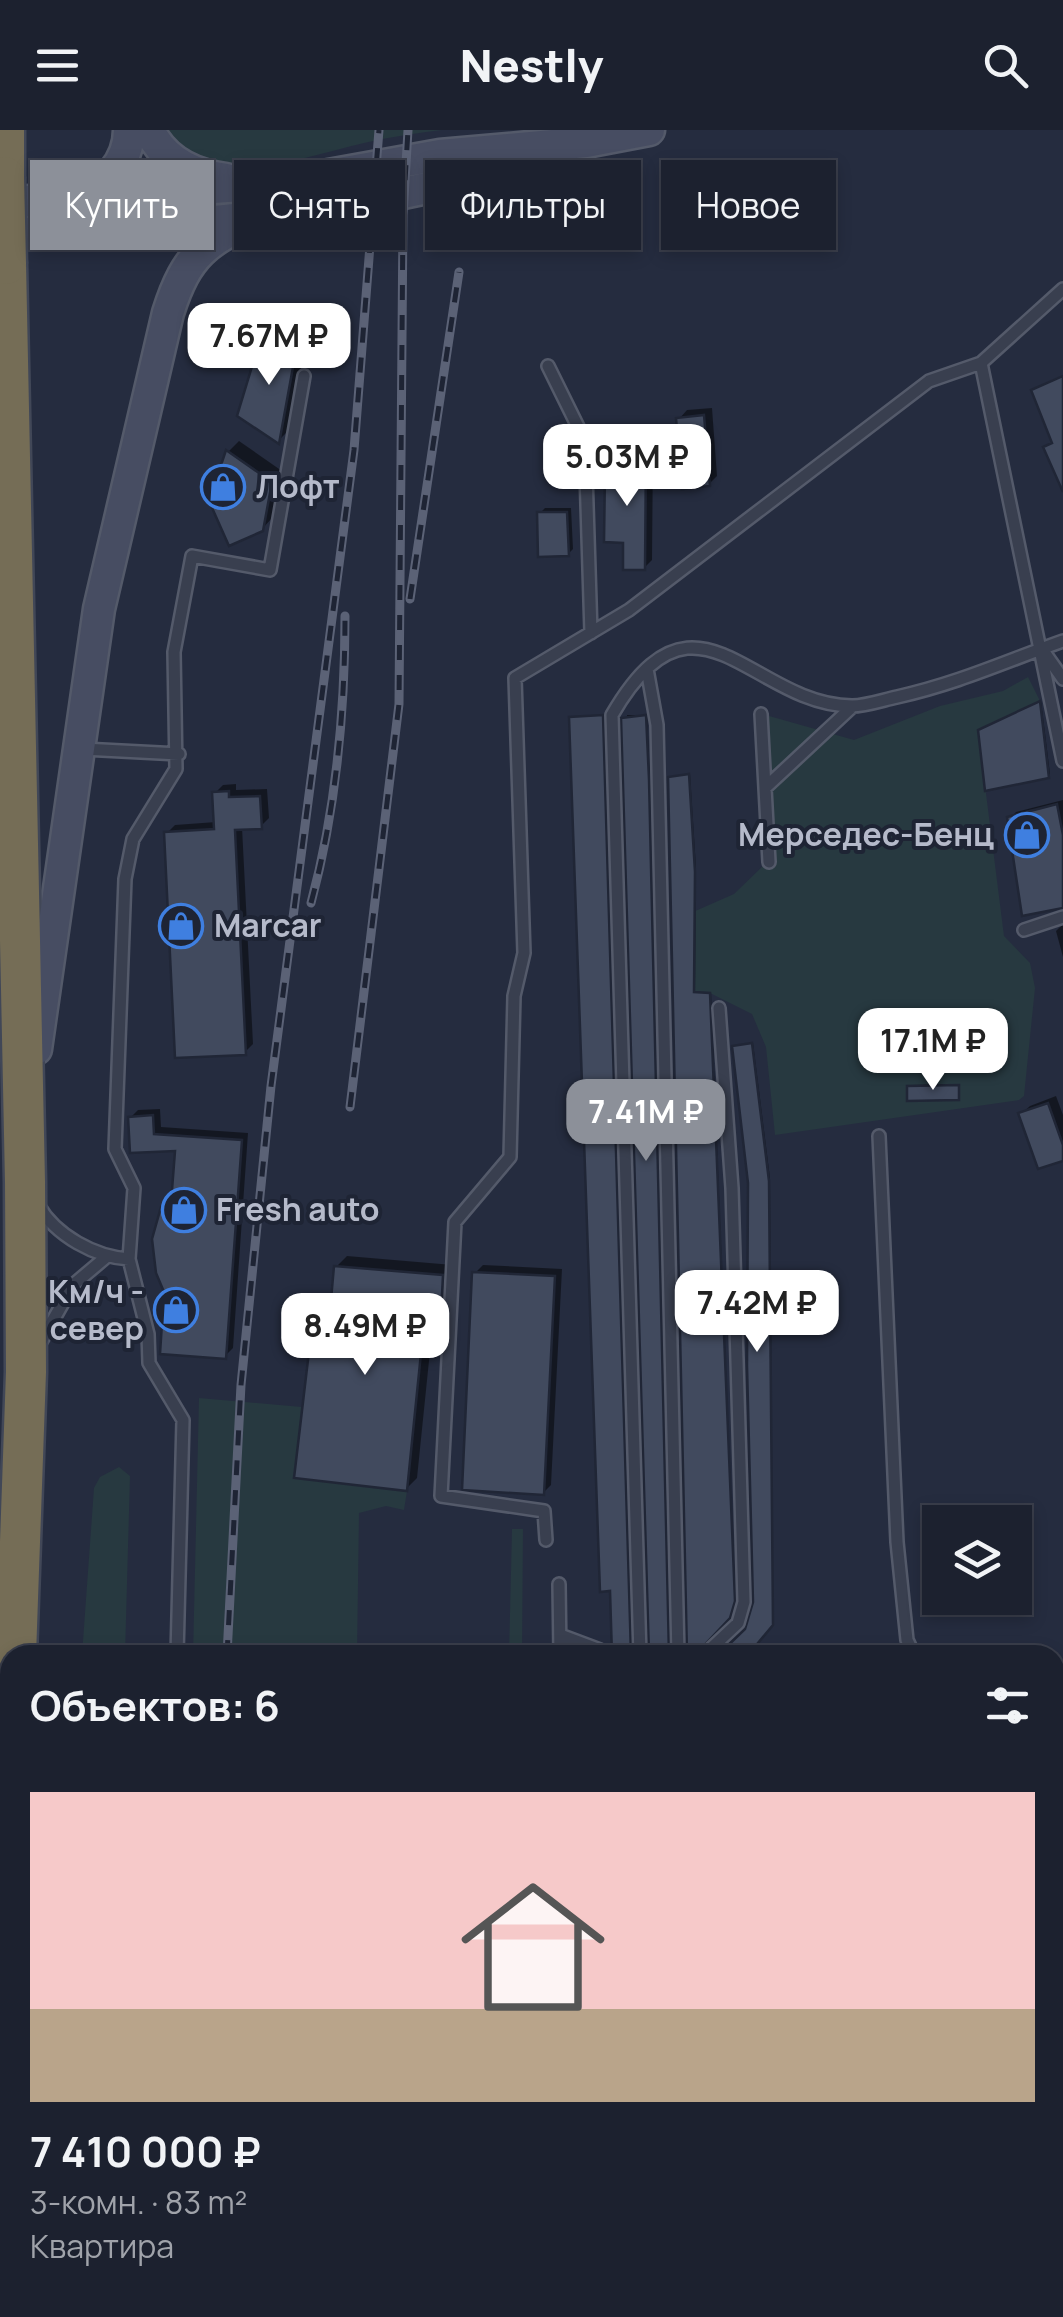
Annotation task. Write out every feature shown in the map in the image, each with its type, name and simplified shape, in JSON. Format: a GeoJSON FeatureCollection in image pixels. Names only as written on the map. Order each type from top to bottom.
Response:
{"type":"FeatureCollection","features":[{"type":"Feature","properties":{"kind":"highway"},"geometry":{"type":"LineString","coordinates":[[4,130],[3,249],[25,1182],[26,1372],[16,1645]]}},
{"type":"Feature","properties":{"kind":"main road"},"geometry":{"type":"LineString","coordinates":[[122,160],[129,130]]}},
{"type":"Feature","properties":{"kind":"main road"},"geometry":{"type":"LineString","coordinates":[[149,130],[157,146],[197,174],[234,178]]}},
{"type":"Feature","properties":{"kind":"main road"},"geometry":{"type":"LineString","coordinates":[[405,161],[586,142],[649,130]]}},
{"type":"Feature","properties":{"kind":"main road"},"geometry":{"type":"LineString","coordinates":[[405,192],[455,184],[586,142]]}},
{"type":"Feature","properties":{"kind":"main road"},"geometry":{"type":"LineString","coordinates":[[2,190],[30,197]]}},
{"type":"Feature","properties":{"kind":"main road"},"geometry":{"type":"LineString","coordinates":[[3,249],[234,219]]}},
{"type":"Feature","properties":{"kind":"main road"},"geometry":{"type":"LineString","coordinates":[[24,1142],[98,609],[175,290],[202,246],[234,230]]}},
{"type":"Feature","properties":{"kind":"lane"},"geometry":{"type":"LineString","coordinates":[[546,1540],[544,1511],[440,1496],[455,1222],[510,1157],[514,996],[524,953],[515,678],[629,610],[929,381],[981,363],[1063,288]]}},
{"type":"Feature","properties":{"kind":"lane"},"geometry":{"type":"LineString","coordinates":[[981,363],[1063,761]]}},
{"type":"Feature","properties":{"kind":"lane"},"geometry":{"type":"LineString","coordinates":[[548,366],[585,441],[591,633]]}},
{"type":"Feature","properties":{"kind":"lane"},"geometry":{"type":"LineString","coordinates":[[176,1645],[183,1420],[149,1363],[148,1334],[129,1259],[134,1188],[115,1149],[125,879],[132,839],[169,782],[179,754],[174,652],[192,556],[270,570],[304,376]]}},
{"type":"Feature","properties":{"kind":"lane"},"geometry":{"type":"LineString","coordinates":[[640,1645],[612,715],[631,682],[664,655],[705,646],[763,671],[798,696],[853,706],[960,683],[1063,642]]}},
{"type":"Feature","properties":{"kind":"lane"},"geometry":{"type":"LineString","coordinates":[[1042,649],[1063,679]]}},
{"type":"Feature","properties":{"kind":"lane"},"geometry":{"type":"LineString","coordinates":[[648,669],[657,725],[678,1645]]}},
{"type":"Feature","properties":{"kind":"lane"},"geometry":{"type":"LineString","coordinates":[[765,788],[853,706]]}},
{"type":"Feature","properties":{"kind":"lane"},"geometry":{"type":"LineString","coordinates":[[761,714],[769,862]]}},
{"type":"Feature","properties":{"kind":"lane"},"geometry":{"type":"LineString","coordinates":[[77,748],[179,754]]}},
{"type":"Feature","properties":{"kind":"lane"},"geometry":{"type":"LineString","coordinates":[[1024,930],[1063,918]]}},
{"type":"Feature","properties":{"kind":"lane"},"geometry":{"type":"LineString","coordinates":[[715,1645],[738,1623],[744,1602],[732,1188],[718,1008]]}},
{"type":"Feature","properties":{"kind":"lane"},"geometry":{"type":"LineString","coordinates":[[879,1136],[896,1542],[909,1645]]}},
{"type":"Feature","properties":{"kind":"lane"},"geometry":{"type":"LineString","coordinates":[[25,1182],[42,1212],[66,1234],[105,1258],[129,1259]]}},
{"type":"Feature","properties":{"kind":"lane"},"geometry":{"type":"LineString","coordinates":[[26,1372],[73,1286],[105,1258]]}},
{"type":"Feature","properties":{"kind":"lane"},"geometry":{"type":"LineString","coordinates":[[559,1584],[560,1645]]}},
{"type":"Feature","properties":{"kind":"lane"},"geometry":{"type":"LineString","coordinates":[[560,1635],[587,1645]]}},
{"type":"Feature","properties":{"kind":"shaded area"},"geometry":{"type":"Polygon","coordinates":[[[168,130],[442,130],[294,160],[234,160],[234,166],[206,160],[187,150],[168,130]]]}},
{"type":"Feature","properties":{"kind":"shaded area"},"geometry":{"type":"Polygon","coordinates":[[[1028,677],[1040,701],[978,730],[1004,936],[1030,963],[1035,988],[1024,1096],[1019,1100],[775,1135],[766,1047],[752,1014],[710,993],[694,992],[693,912],[734,894],[764,865],[755,712],[854,740],[940,706],[1003,691],[1028,677]]]}},
{"type":"Feature","properties":{"kind":"shaded area"},"geometry":{"type":"Polygon","coordinates":[[[199,1398],[302,1407],[294,1478],[407,1491],[404,1510],[386,1506],[359,1513],[357,1645],[193,1645],[199,1398]]]}},
{"type":"Feature","properties":{"kind":"shaded area"},"geometry":{"type":"Polygon","coordinates":[[[119,1467],[130,1476],[125,1645],[83,1645],[94,1488],[100,1477],[119,1467]]]}},
{"type":"Feature","properties":{"kind":"shaded area"},"geometry":{"type":"Polygon","coordinates":[[[512,1529],[523,1529],[522,1645],[509,1645],[512,1529]]]}},
{"type":"Feature","properties":{"kind":"building"},"geometry":{"type":"Polygon","coordinates":[[[260,340],[297,345],[279,444],[237,416],[260,340]]]}},
{"type":"Feature","properties":{"kind":"building"},"geometry":{"type":"Polygon","coordinates":[[[1063,376],[1063,492],[1043,447],[1052,443],[1031,390],[1063,376]]]}},
{"type":"Feature","properties":{"kind":"building"},"geometry":{"type":"Polygon","coordinates":[[[704,415],[710,486],[682,489],[676,418],[704,415]]]}},
{"type":"Feature","properties":{"kind":"building"},"geometry":{"type":"Polygon","coordinates":[[[226,450],[272,482],[263,531],[229,546],[209,501],[226,450]]]}},
{"type":"Feature","properties":{"kind":"building"},"geometry":{"type":"Polygon","coordinates":[[[623,452],[646,453],[645,570],[623,570],[623,543],[604,542],[605,471],[622,471],[623,452]]]}},
{"type":"Feature","properties":{"kind":"building"},"geometry":{"type":"Polygon","coordinates":[[[537,512],[567,512],[569,556],[538,557],[537,512]]]}},
{"type":"Feature","properties":{"kind":"building"},"geometry":{"type":"Polygon","coordinates":[[[1040,701],[1049,778],[985,791],[978,730],[1040,701]]]}},
{"type":"Feature","properties":{"kind":"building"},"geometry":{"type":"Polygon","coordinates":[[[603,715],[631,1645],[612,1645],[610,1591],[600,1592],[569,717],[603,715]]]}},
{"type":"Feature","properties":{"kind":"building"},"geometry":{"type":"Polygon","coordinates":[[[646,715],[669,1645],[649,1645],[621,718],[646,715]]]}},
{"type":"Feature","properties":{"kind":"building"},"geometry":{"type":"Polygon","coordinates":[[[689,774],[695,872],[694,992],[710,993],[735,1601],[730,1618],[704,1645],[687,1645],[668,777],[689,774]]]}},
{"type":"Feature","properties":{"kind":"building"},"geometry":{"type":"Polygon","coordinates":[[[229,791],[229,797],[260,796],[262,829],[235,830],[246,1055],[175,1058],[164,832],[214,829],[212,792],[229,791]]]}},
{"type":"Feature","properties":{"kind":"building"},"geometry":{"type":"Polygon","coordinates":[[[1057,804],[1063,835],[1063,908],[1022,916],[1007,817],[1057,804]]]}},
{"type":"Feature","properties":{"kind":"building"},"geometry":{"type":"Polygon","coordinates":[[[752,1043],[769,1181],[773,1625],[756,1645],[728,1645],[745,1629],[753,1602],[747,1366],[748,1183],[732,1046],[752,1043]]]}},
{"type":"Feature","properties":{"kind":"building"},"geometry":{"type":"Polygon","coordinates":[[[959,1085],[959,1100],[907,1101],[907,1086],[959,1085]]]}},
{"type":"Feature","properties":{"kind":"building"},"geometry":{"type":"Polygon","coordinates":[[[1048,1103],[1063,1145],[1063,1161],[1038,1169],[1018,1113],[1048,1103]]]}},
{"type":"Feature","properties":{"kind":"building"},"geometry":{"type":"Polygon","coordinates":[[[153,1115],[154,1134],[242,1140],[226,1359],[160,1354],[164,1292],[156,1273],[152,1239],[161,1207],[172,1190],[175,1151],[130,1153],[128,1117],[153,1115]]]}},
{"type":"Feature","properties":{"kind":"building"},"geometry":{"type":"Polygon","coordinates":[[[334,1266],[443,1275],[441,1314],[425,1314],[407,1491],[294,1478],[314,1309],[330,1311],[334,1266]]]}},
{"type":"Feature","properties":{"kind":"building"},"geometry":{"type":"Polygon","coordinates":[[[472,1272],[555,1276],[544,1495],[462,1490],[472,1272]]]}},
{"type":"Feature","properties":{"kind":"railway"},"geometry":{"type":"LineString","coordinates":[[228,1645],[241,1385],[271,1086],[354,450],[379,130]]}},
{"type":"Feature","properties":{"kind":"railway"},"geometry":{"type":"LineString","coordinates":[[350,1107],[399,704],[403,215],[408,130]]}},
{"type":"Feature","properties":{"kind":"railway"},"geometry":{"type":"LineString","coordinates":[[410,599],[459,272]]}},
{"type":"Feature","properties":{"kind":"railway"},"geometry":{"type":"LineString","coordinates":[[311,903],[327,832],[337,760],[345,616]]}},
{"type":"Feature","properties":{"kind":"place","name":"Лофт"},"geometry":{"type":"Point","coordinates":[223,487]}},
{"type":"Feature","properties":{"kind":"place","name":"Мерседес-Бенц"},"geometry":{"type":"Point","coordinates":[1027,835]}},
{"type":"Feature","properties":{"kind":"place","name":"Marcar"},"geometry":{"type":"Point","coordinates":[181,926]}},
{"type":"Feature","properties":{"kind":"place","name":"Fresh auto"},"geometry":{"type":"Point","coordinates":[184,1210]}},
{"type":"Feature","properties":{"kind":"place","name":"Км/ч - север"},"geometry":{"type":"Point","coordinates":[176,1310]}}]}
